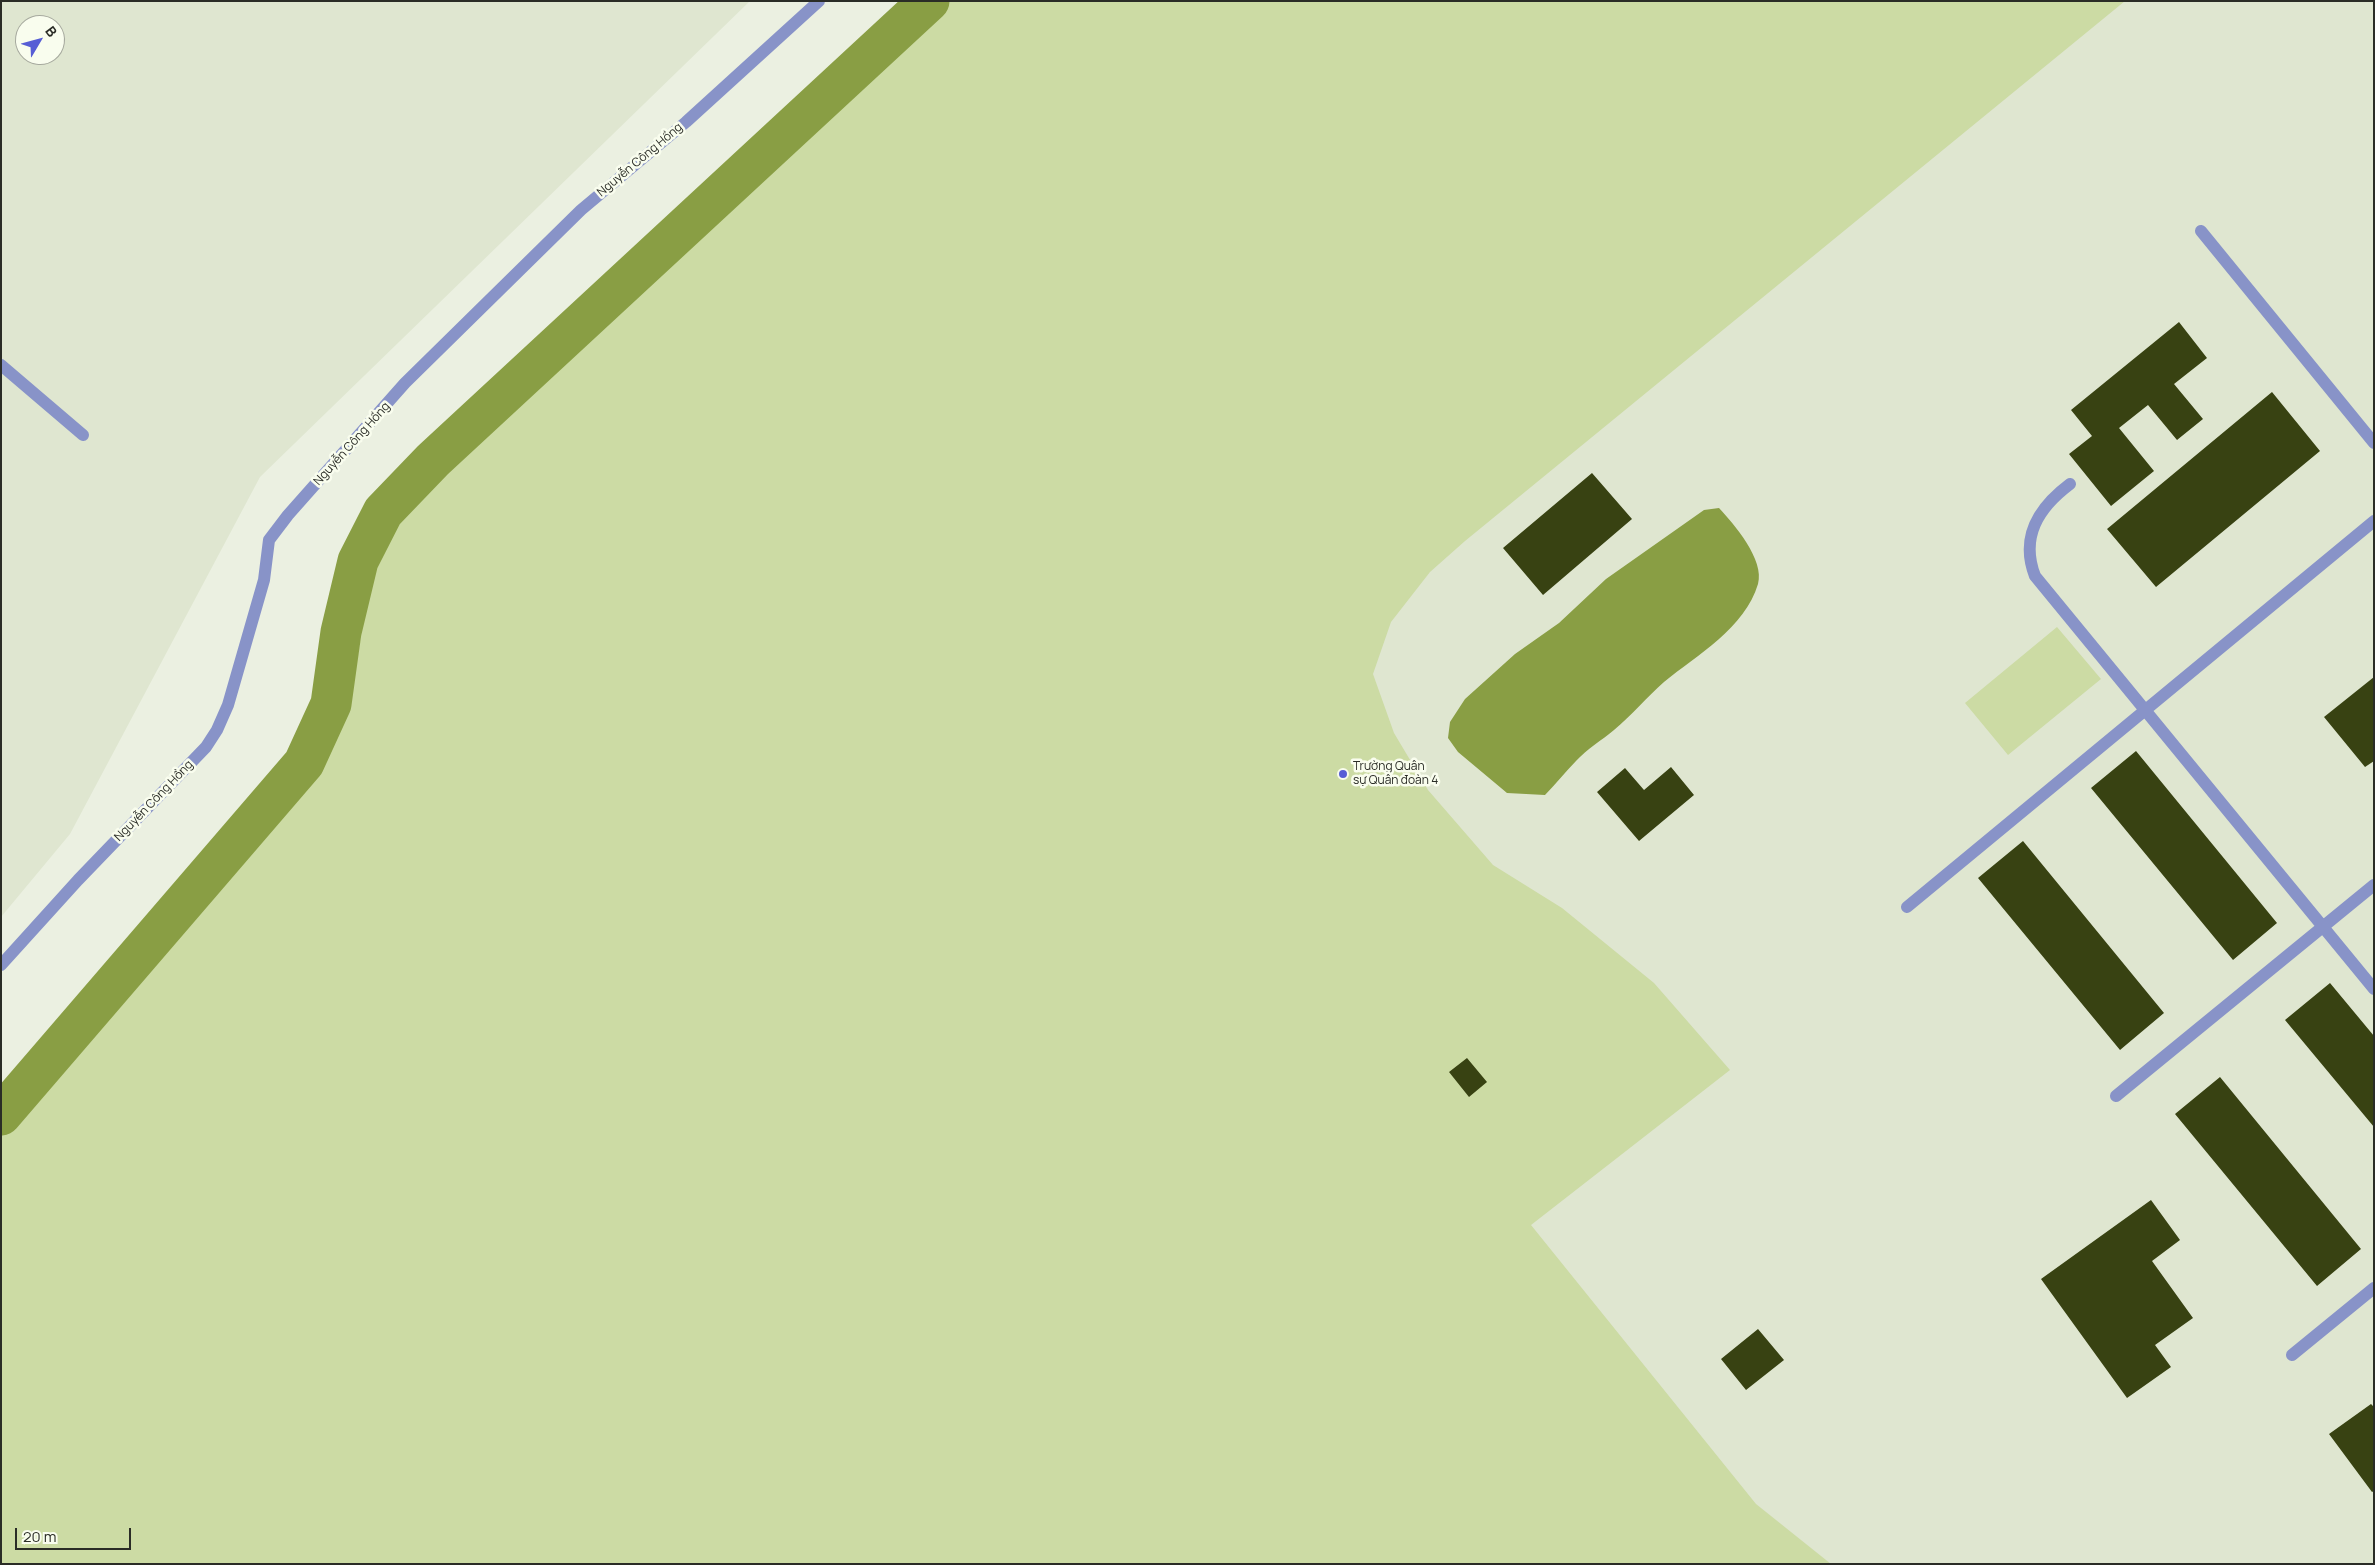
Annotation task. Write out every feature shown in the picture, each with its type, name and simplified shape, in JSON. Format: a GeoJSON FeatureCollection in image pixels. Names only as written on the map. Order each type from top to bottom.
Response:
{"type":"FeatureCollection","features":[{"type":"Feature","properties":{"kind":"street","name":"Nguyễn Công Hồng"},"geometry":{"type":"LineString","coordinates":[[1,965],[78,880],[206,747],[217,730],[228,705],[264,580],[269,540],[288,515],[405,384],[581,210],[686,122],[819,1]]}},
{"type":"Feature","properties":{"kind":"street"},"geometry":{"type":"LineString","coordinates":[[2201,231],[2374,443]]}},
{"type":"Feature","properties":{"kind":"street"},"geometry":{"type":"LineString","coordinates":[[1,364],[82,435]]}},
{"type":"Feature","properties":{"kind":"street"},"geometry":{"type":"LineString","coordinates":[[2070,484],[2054,496],[2042,510],[2033,528],[2028,560],[2035,576],[2048,596],[2374,989]]}},
{"type":"Feature","properties":{"kind":"street"},"geometry":{"type":"LineString","coordinates":[[1908,907],[2374,521]]}},
{"type":"Feature","properties":{"kind":"street"},"geometry":{"type":"LineString","coordinates":[[2116,1096],[2374,885]]}},
{"type":"Feature","properties":{"kind":"street"},"geometry":{"type":"LineString","coordinates":[[2292,1355],[2374,1288]]}},
{"type":"Feature","properties":{"kind":"shaded area"},"geometry":{"type":"Polygon","coordinates":[[[1,1],[750,1],[260,477],[70,834],[1,917],[1,1]]]}},
{"type":"Feature","properties":{"kind":"shaded area","name":"Trường Quân sự Quân đoàn 4"},"geometry":{"type":"Polygon","coordinates":[[[944,1],[2374,1],[2374,1564],[1,1564],[1,1126],[303,785],[320,763],[334,739],[352,687],[363,614],[374,573],[387,539],[406,512],[456,458],[944,1]]]}},
{"type":"Feature","properties":{"kind":"shaded area","name":"Trường Quân sự Quân đoàn 4"},"geometry":{"type":"Polygon","coordinates":[[[944,1],[2125,1],[1465,541],[1430,572],[1391,622],[1373,674],[1394,733],[1428,790],[1493,865],[1562,908],[1654,983],[1730,1070],[1531,1225],[1756,1504],[1831,1564],[1,1564],[1,1126],[303,785],[319,762],[333,739],[349,701],[373,574],[387,539],[409,506],[456,458],[944,1]]]}},
{"type":"Feature","properties":{"kind":"shaded area"},"geometry":{"type":"Polygon","coordinates":[[[1719,508],[1747,543],[1757,564],[1759,574],[1758,584],[1752,600],[1731,627],[1705,651],[1664,682],[1621,724],[1585,752],[1545,795],[1507,793],[1458,752],[1448,738],[1450,722],[1465,699],[1515,654],[1559,623],[1606,579],[1704,510],[1719,508]]]}},
{"type":"Feature","properties":{"kind":"shaded area"},"geometry":{"type":"Polygon","coordinates":[[[2057,627],[2101,679],[2008,755],[1965,703],[2057,627]]]}},
{"type":"Feature","properties":{"kind":"building"},"geometry":{"type":"Polygon","coordinates":[[[2179,322],[2207,358],[2174,384],[2203,419],[2177,440],[2148,405],[2119,428],[2154,471],[2111,506],[2069,454],[2092,436],[2071,410],[2179,322]]]}},
{"type":"Feature","properties":{"kind":"building"},"geometry":{"type":"Polygon","coordinates":[[[2272,392],[2320,451],[2156,587],[2107,529],[2272,392]]]}},
{"type":"Feature","properties":{"kind":"building"},"geometry":{"type":"Polygon","coordinates":[[[1592,473],[1632,519],[1543,595],[1503,548],[1592,473]]]}},
{"type":"Feature","properties":{"kind":"building"},"geometry":{"type":"Polygon","coordinates":[[[2374,677],[2374,761],[2365,767],[2324,717],[2374,677]]]}},
{"type":"Feature","properties":{"kind":"building"},"geometry":{"type":"Polygon","coordinates":[[[2136,751],[2277,923],[2233,960],[2091,788],[2136,751]]]}},
{"type":"Feature","properties":{"kind":"building"},"geometry":{"type":"Polygon","coordinates":[[[1671,767],[1694,795],[1639,841],[1597,792],[1625,768],[1644,790],[1671,767]]]}},
{"type":"Feature","properties":{"kind":"building"},"geometry":{"type":"Polygon","coordinates":[[[2023,841],[2164,1013],[2120,1050],[1978,878],[2023,841]]]}},
{"type":"Feature","properties":{"kind":"building"},"geometry":{"type":"Polygon","coordinates":[[[2330,983],[2374,1036],[2374,1127],[2285,1020],[2330,983]]]}},
{"type":"Feature","properties":{"kind":"building"},"geometry":{"type":"Polygon","coordinates":[[[1467,1058],[1487,1082],[1469,1097],[1449,1072],[1467,1058]]]}},
{"type":"Feature","properties":{"kind":"building"},"geometry":{"type":"Polygon","coordinates":[[[2220,1077],[2361,1249],[2317,1286],[2175,1114],[2220,1077]]]}},
{"type":"Feature","properties":{"kind":"building"},"geometry":{"type":"Polygon","coordinates":[[[2151,1200],[2180,1240],[2152,1261],[2193,1318],[2155,1345],[2171,1367],[2127,1398],[2041,1279],[2151,1200]]]}},
{"type":"Feature","properties":{"kind":"building"},"geometry":{"type":"Polygon","coordinates":[[[1758,1329],[1784,1360],[1746,1390],[1721,1359],[1758,1329]]]}},
{"type":"Feature","properties":{"kind":"building"},"geometry":{"type":"Polygon","coordinates":[[[2371,1404],[2374,1407],[2374,1491],[2372,1492],[2329,1434],[2371,1404]]]}},
{"type":"Feature","properties":{"kind":"waterway"},"geometry":{"type":"LineString","coordinates":[[1,1115],[304,763],[331,704],[341,632],[358,561],[383,512],[433,460],[929,1]]}},
{"type":"Feature","properties":{"kind":"place","name":"Trường Quân sự Quân đoàn 4"},"geometry":{"type":"Point","coordinates":[1343,774]}}]}
